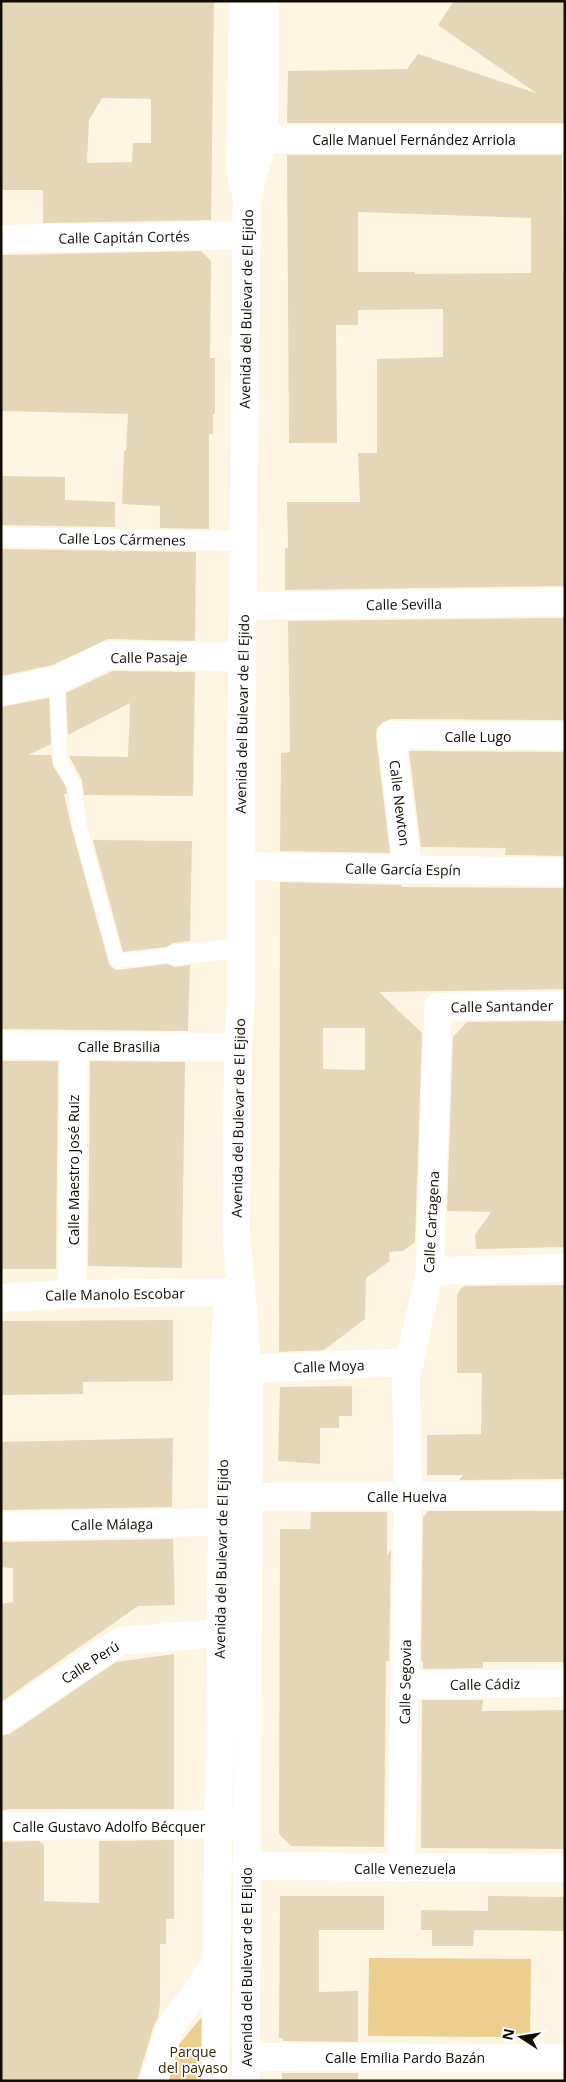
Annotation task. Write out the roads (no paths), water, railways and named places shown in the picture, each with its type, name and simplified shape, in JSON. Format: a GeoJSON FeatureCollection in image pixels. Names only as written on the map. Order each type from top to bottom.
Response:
{"type":"FeatureCollection","features":[{"type":"Feature","properties":{"kind":"street","name":"Avenida del Bulevar de El Ejido"},"geometry":{"type":"LineString","coordinates":[[242,1],[240,169],[247,198],[247,235],[242,657],[241,998],[238,1047],[236,1229],[248,1369],[249,1420],[246,2069]]}},
{"type":"Feature","properties":{"kind":"street","name":"Avenida del Bulevar de El Ejido"},"geometry":{"type":"LineString","coordinates":[[247,198],[264,139],[265,1]]}},
{"type":"Feature","properties":{"kind":"street"},"geometry":{"type":"LineString","coordinates":[[242,51],[253,55],[254,114],[264,139]]}},
{"type":"Feature","properties":{"kind":"street","name":"Calle Manuel Fernández Arriola"},"geometry":{"type":"LineString","coordinates":[[264,139],[565,139]]}},
{"type":"Feature","properties":{"kind":"street","name":"Calle Capitán Cortés"},"geometry":{"type":"LineString","coordinates":[[1,239],[247,235]]}},
{"type":"Feature","properties":{"kind":"street","name":"Calle Los Cármenes"},"geometry":{"type":"LineString","coordinates":[[1,537],[243,542]]}},
{"type":"Feature","properties":{"kind":"street","name":"Calle Sevilla"},"geometry":{"type":"LineString","coordinates":[[243,606],[565,602]]}},
{"type":"Feature","properties":{"kind":"street","name":"Calle Pasaje"},"geometry":{"type":"LineString","coordinates":[[1,692],[57,680],[108,655],[242,657]]}},
{"type":"Feature","properties":{"kind":"street","name":"Calle Lugo"},"geometry":{"type":"LineString","coordinates":[[392,736],[565,736]]}},
{"type":"Feature","properties":{"kind":"street","name":"Calle Newton"},"geometry":{"type":"LineString","coordinates":[[392,736],[408,870]]}},
{"type":"Feature","properties":{"kind":"street","name":"Calle García Espín"},"geometry":{"type":"LineString","coordinates":[[241,866],[565,872]]}},
{"type":"Feature","properties":{"kind":"street"},"geometry":{"type":"LineString","coordinates":[[174,955],[240,948]]}},
{"type":"Feature","properties":{"kind":"street","name":"Calle Santander"},"geometry":{"type":"LineString","coordinates":[[438,1007],[565,1006]]}},
{"type":"Feature","properties":{"kind":"street","name":"Calle Cartagena"},"geometry":{"type":"LineString","coordinates":[[408,1496],[406,1376],[430,1271],[438,1007]]}},
{"type":"Feature","properties":{"kind":"street","name":"Calle Brasilia"},"geometry":{"type":"LineString","coordinates":[[1,1045],[238,1047]]}},
{"type":"Feature","properties":{"kind":"street","name":"Calle Maestro José Ruiz"},"geometry":{"type":"LineString","coordinates":[[72,1294],[74,1046]]}},
{"type":"Feature","properties":{"kind":"street","name":"Avenida del Bulevar de El Ejido"},"geometry":{"type":"LineString","coordinates":[[214,2081],[224,1354],[236,1229]]}},
{"type":"Feature","properties":{"kind":"street"},"geometry":{"type":"LineString","coordinates":[[430,1271],[565,1268]]}},
{"type":"Feature","properties":{"kind":"street","name":"Avenida del Bulevar de El Ejido"},"geometry":{"type":"LineString","coordinates":[[229,1292],[235,1355],[249,1420]]}},
{"type":"Feature","properties":{"kind":"street","name":"Calle Manolo Escobar"},"geometry":{"type":"LineString","coordinates":[[1,1298],[72,1294],[229,1292]]}},
{"type":"Feature","properties":{"kind":"street","name":"Calle Moya"},"geometry":{"type":"LineString","coordinates":[[248,1369],[410,1362]]}},
{"type":"Feature","properties":{"kind":"street","name":"Calle Huelva"},"geometry":{"type":"LineString","coordinates":[[249,1497],[565,1495]]}},
{"type":"Feature","properties":{"kind":"street","name":"Calle Segovia"},"geometry":{"type":"LineString","coordinates":[[401,1868],[408,1496]]}},
{"type":"Feature","properties":{"kind":"street","name":"Calle Málaga"},"geometry":{"type":"LineString","coordinates":[[1,1526],[222,1522]]}},
{"type":"Feature","properties":{"kind":"street","name":"Calle Perú"},"geometry":{"type":"LineString","coordinates":[[1,1721],[120,1641],[220,1633]]}},
{"type":"Feature","properties":{"kind":"street","name":"Calle Cádiz"},"geometry":{"type":"LineString","coordinates":[[404,1685],[565,1683]]}},
{"type":"Feature","properties":{"kind":"street"},"geometry":{"type":"LineString","coordinates":[[217,1826],[246,1824]]}},
{"type":"Feature","properties":{"kind":"street","name":"Calle Gustavo Adolfo Bécquer"},"geometry":{"type":"LineString","coordinates":[[1,1826],[217,1826]]}},
{"type":"Feature","properties":{"kind":"street","name":"Calle Venezuela"},"geometry":{"type":"LineString","coordinates":[[246,1866],[565,1868]]}},
{"type":"Feature","properties":{"kind":"street"},"geometry":{"type":"LineString","coordinates":[[154,2081],[170,2029],[216,1964]]}},
{"type":"Feature","properties":{"kind":"street","name":"Calle Emilia Pardo Bazán"},"geometry":{"type":"LineString","coordinates":[[246,2069],[565,2058]]}},
{"type":"Feature","properties":{"kind":"lane"},"geometry":{"type":"LineString","coordinates":[[57,680],[60,761],[74,784],[80,828],[117,961],[174,955]]}},
{"type":"Feature","properties":{"kind":"park label","name":"Parque del payaso"},"geometry":{"type":"Point","coordinates":[193,2060]}}]}
